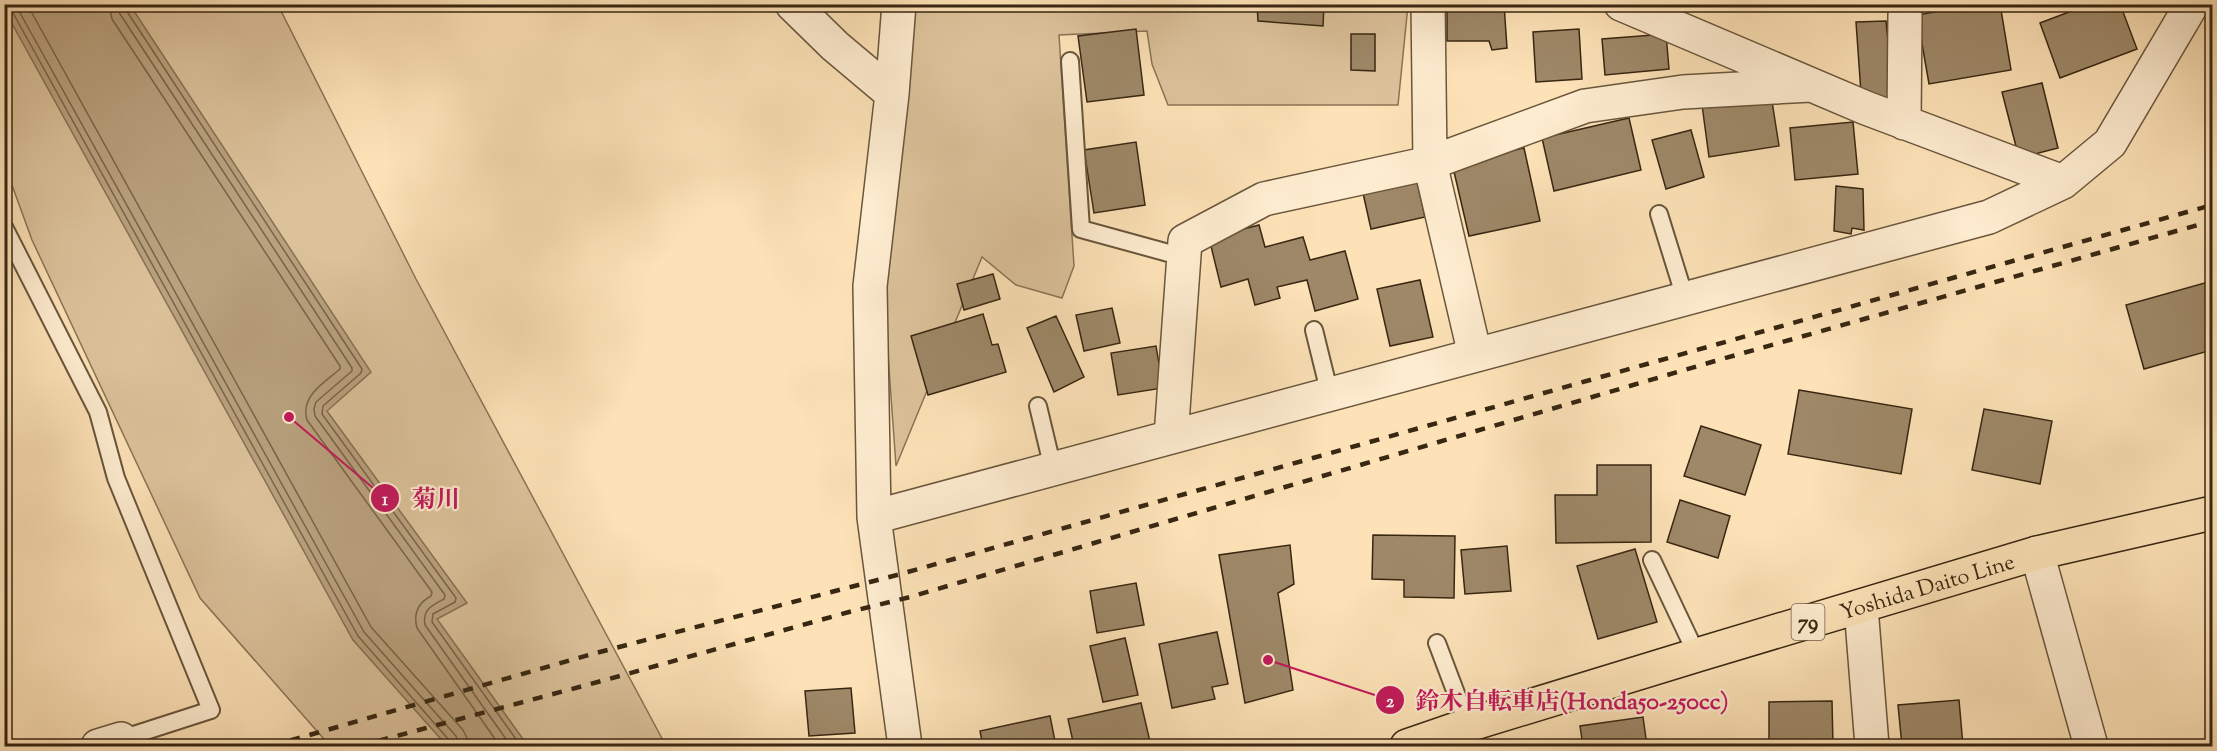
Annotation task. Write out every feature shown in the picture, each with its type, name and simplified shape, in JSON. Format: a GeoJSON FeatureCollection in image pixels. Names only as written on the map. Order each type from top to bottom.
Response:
{"type":"FeatureCollection","features":[{"type":"Feature","properties":{"kind":"main road","name":"Yoshida Daito Line"},"geometry":{"type":"LineString","coordinates":[[1426,744],[1468,725],[2037,554],[2212,513]]}},
{"type":"Feature","properties":{"kind":"street"},"geometry":{"type":"LineString","coordinates":[[792,4],[835,46],[892,94]]}},
{"type":"Feature","properties":{"kind":"street"},"geometry":{"type":"LineString","coordinates":[[899,4],[892,94],[870,286],[874,517],[905,747]]}},
{"type":"Feature","properties":{"kind":"street"},"geometry":{"type":"LineString","coordinates":[[1428,4],[1430,163],[1475,355]]}},
{"type":"Feature","properties":{"kind":"street"},"geometry":{"type":"LineString","coordinates":[[1621,4],[1679,18],[1812,85],[1904,123],[2063,182]]}},
{"type":"Feature","properties":{"kind":"street"},"geometry":{"type":"LineString","coordinates":[[874,517],[1989,217],[2063,182],[2110,143],[2177,13]]}},
{"type":"Feature","properties":{"kind":"street"},"geometry":{"type":"LineString","coordinates":[[1904,123],[1905,15]]}},
{"type":"Feature","properties":{"kind":"street"},"geometry":{"type":"LineString","coordinates":[[1171,437],[1185,241],[1264,199],[1430,163],[1585,106],[1683,92],[1812,85]]}},
{"type":"Feature","properties":{"kind":"street"},"geometry":{"type":"LineString","coordinates":[[2037,554],[2091,747]]}},
{"type":"Feature","properties":{"kind":"street"},"geometry":{"type":"LineString","coordinates":[[1861,607],[1872,747]]}},
{"type":"Feature","properties":{"kind":"lane"},"geometry":{"type":"LineString","coordinates":[[1070,61],[1081,229],[1183,257]]}},
{"type":"Feature","properties":{"kind":"lane"},"geometry":{"type":"LineString","coordinates":[[1659,214],[1686,298]]}},
{"type":"Feature","properties":{"kind":"lane"},"geometry":{"type":"LineString","coordinates":[[4,227],[98,412],[116,478],[211,710],[110,743]]}},
{"type":"Feature","properties":{"kind":"lane"},"geometry":{"type":"LineString","coordinates":[[1314,330],[1330,395]]}},
{"type":"Feature","properties":{"kind":"lane"},"geometry":{"type":"LineString","coordinates":[[1038,406],[1053,469]]}},
{"type":"Feature","properties":{"kind":"lane"},"geometry":{"type":"LineString","coordinates":[[1652,560],[1697,655]]}},
{"type":"Feature","properties":{"kind":"lane"},"geometry":{"type":"LineString","coordinates":[[1437,643],[1468,725]]}},
{"type":"Feature","properties":{"kind":"shaded area"},"geometry":{"type":"Polygon","coordinates":[[[5,5],[278,5],[416,279],[666,746],[330,746],[200,598],[32,240],[5,166],[5,5]]]}},
{"type":"Feature","properties":{"kind":"shaded area"},"geometry":{"type":"Polygon","coordinates":[[[909,5],[1408,5],[1398,105],[1168,105],[1152,64],[1147,31],[1059,35],[1074,266],[1062,298],[1016,285],[982,257],[896,466],[881,257],[909,5]]]}},
{"type":"Feature","properties":{"kind":"water"},"geometry":{"type":"Polygon","coordinates":[[[4,5],[130,5],[371,372],[327,411],[467,603],[437,619],[528,746],[447,746],[353,640],[5,11],[4,5]]]}},
{"type":"Feature","properties":{"kind":"building"},"geometry":{"type":"Polygon","coordinates":[[[1257,4],[1324,4],[1323,26],[1258,21],[1257,4]]]}},
{"type":"Feature","properties":{"kind":"building"},"geometry":{"type":"Polygon","coordinates":[[[1447,4],[1504,4],[1507,48],[1492,50],[1489,41],[1447,41],[1447,4]]]}},
{"type":"Feature","properties":{"kind":"building"},"geometry":{"type":"Polygon","coordinates":[[[1980,4],[2000,4],[2011,70],[1929,84],[1917,15],[1980,4]]]}},
{"type":"Feature","properties":{"kind":"building"},"geometry":{"type":"Polygon","coordinates":[[[2090,4],[2120,4],[2137,49],[2060,78],[2040,23],[2090,4]]]}},
{"type":"Feature","properties":{"kind":"building"},"geometry":{"type":"Polygon","coordinates":[[[1886,21],[1894,103],[1861,93],[1856,22],[1886,21]]]}},
{"type":"Feature","properties":{"kind":"building"},"geometry":{"type":"Polygon","coordinates":[[[1136,29],[1144,95],[1087,102],[1078,36],[1136,29]]]}},
{"type":"Feature","properties":{"kind":"building"},"geometry":{"type":"Polygon","coordinates":[[[1579,29],[1582,79],[1536,82],[1533,32],[1579,29]]]}},
{"type":"Feature","properties":{"kind":"building"},"geometry":{"type":"Polygon","coordinates":[[[1351,34],[1375,34],[1375,71],[1351,70],[1351,34]]]}},
{"type":"Feature","properties":{"kind":"building"},"geometry":{"type":"Polygon","coordinates":[[[1666,34],[1669,69],[1605,75],[1602,39],[1666,34]]]}},
{"type":"Feature","properties":{"kind":"building"},"geometry":{"type":"Polygon","coordinates":[[[2042,83],[2058,148],[2019,158],[2002,92],[2042,83]]]}},
{"type":"Feature","properties":{"kind":"building"},"geometry":{"type":"Polygon","coordinates":[[[1771,95],[1779,146],[1709,157],[1702,105],[1771,95]]]}},
{"type":"Feature","properties":{"kind":"building"},"geometry":{"type":"Polygon","coordinates":[[[1629,118],[1641,170],[1554,191],[1542,138],[1629,118]]]}},
{"type":"Feature","properties":{"kind":"building"},"geometry":{"type":"Polygon","coordinates":[[[1853,122],[1858,174],[1795,180],[1790,128],[1853,122]]]}},
{"type":"Feature","properties":{"kind":"building"},"geometry":{"type":"Polygon","coordinates":[[[1691,130],[1704,177],[1666,189],[1652,140],[1691,130]]]}},
{"type":"Feature","properties":{"kind":"building"},"geometry":{"type":"Polygon","coordinates":[[[1136,142],[1145,205],[1094,213],[1084,150],[1136,142]]]}},
{"type":"Feature","properties":{"kind":"building"},"geometry":{"type":"Polygon","coordinates":[[[1524,148],[1540,221],[1469,236],[1452,163],[1524,148]]]}},
{"type":"Feature","properties":{"kind":"building"},"geometry":{"type":"Polygon","coordinates":[[[1417,181],[1425,217],[1371,229],[1363,193],[1417,181]]]}},
{"type":"Feature","properties":{"kind":"building"},"geometry":{"type":"Polygon","coordinates":[[[1836,186],[1863,189],[1864,230],[1852,228],[1851,234],[1834,231],[1836,186]]]}},
{"type":"Feature","properties":{"kind":"building"},"geometry":{"type":"Polygon","coordinates":[[[1259,225],[1265,247],[1303,237],[1310,260],[1345,251],[1358,299],[1315,311],[1307,280],[1277,287],[1280,298],[1255,305],[1248,279],[1221,287],[1209,238],[1259,225]]]}},
{"type":"Feature","properties":{"kind":"building"},"geometry":{"type":"Polygon","coordinates":[[[993,274],[1000,299],[964,310],[957,284],[993,274]]]}},
{"type":"Feature","properties":{"kind":"building"},"geometry":{"type":"Polygon","coordinates":[[[1420,280],[1433,337],[1390,346],[1377,289],[1420,280]]]}},
{"type":"Feature","properties":{"kind":"building"},"geometry":{"type":"Polygon","coordinates":[[[2212,281],[2212,350],[2144,369],[2126,305],[2212,281]]]}},
{"type":"Feature","properties":{"kind":"building"},"geometry":{"type":"Polygon","coordinates":[[[1112,308],[1120,343],[1084,351],[1076,315],[1112,308]]]}},
{"type":"Feature","properties":{"kind":"building"},"geometry":{"type":"Polygon","coordinates":[[[983,314],[992,345],[998,344],[1006,372],[928,395],[911,336],[983,314]]]}},
{"type":"Feature","properties":{"kind":"building"},"geometry":{"type":"Polygon","coordinates":[[[1056,316],[1084,377],[1054,392],[1027,328],[1056,316]]]}},
{"type":"Feature","properties":{"kind":"building"},"geometry":{"type":"Polygon","coordinates":[[[1156,346],[1163,388],[1118,395],[1111,353],[1156,346]]]}},
{"type":"Feature","properties":{"kind":"building"},"geometry":{"type":"Polygon","coordinates":[[[1799,390],[1912,409],[1901,474],[1788,454],[1799,390]]]}},
{"type":"Feature","properties":{"kind":"building"},"geometry":{"type":"Polygon","coordinates":[[[1984,409],[2052,421],[2040,484],[1972,470],[1984,409]]]}},
{"type":"Feature","properties":{"kind":"building"},"geometry":{"type":"Polygon","coordinates":[[[1701,426],[1761,445],[1745,495],[1684,476],[1701,426]]]}},
{"type":"Feature","properties":{"kind":"building"},"geometry":{"type":"Polygon","coordinates":[[[1597,465],[1651,465],[1651,542],[1556,543],[1555,495],[1597,495],[1597,465]]]}},
{"type":"Feature","properties":{"kind":"building"},"geometry":{"type":"Polygon","coordinates":[[[1680,500],[1730,516],[1718,558],[1667,542],[1680,500]]]}},
{"type":"Feature","properties":{"kind":"building"},"geometry":{"type":"Polygon","coordinates":[[[1373,535],[1455,536],[1454,598],[1404,597],[1404,580],[1372,579],[1373,535]]]}},
{"type":"Feature","properties":{"kind":"building"},"geometry":{"type":"Polygon","coordinates":[[[1290,545],[1294,584],[1278,593],[1293,690],[1245,703],[1219,555],[1290,545]]]}},
{"type":"Feature","properties":{"kind":"building"},"geometry":{"type":"Polygon","coordinates":[[[1507,546],[1511,591],[1465,594],[1461,550],[1507,546]]]}},
{"type":"Feature","properties":{"kind":"building"},"geometry":{"type":"Polygon","coordinates":[[[1635,549],[1657,622],[1598,639],[1577,566],[1635,549]]]}},
{"type":"Feature","properties":{"kind":"building"},"geometry":{"type":"Polygon","coordinates":[[[1136,583],[1144,625],[1097,633],[1090,591],[1136,583]]]}},
{"type":"Feature","properties":{"kind":"building"},"geometry":{"type":"Polygon","coordinates":[[[1217,632],[1228,684],[1212,687],[1215,699],[1172,708],[1159,644],[1217,632]]]}},
{"type":"Feature","properties":{"kind":"building"},"geometry":{"type":"Polygon","coordinates":[[[1125,638],[1138,695],[1103,702],[1090,646],[1125,638]]]}},
{"type":"Feature","properties":{"kind":"building"},"geometry":{"type":"Polygon","coordinates":[[[851,688],[855,733],[809,736],[805,691],[851,688]]]}},
{"type":"Feature","properties":{"kind":"building"},"geometry":{"type":"Polygon","coordinates":[[[1959,700],[1963,746],[1902,746],[1898,705],[1959,700]]]}},
{"type":"Feature","properties":{"kind":"building"},"geometry":{"type":"Polygon","coordinates":[[[1832,701],[1833,746],[1769,746],[1769,702],[1832,701]]]}},
{"type":"Feature","properties":{"kind":"building"},"geometry":{"type":"Polygon","coordinates":[[[1141,703],[1151,746],[1074,746],[1068,719],[1141,703]]]}},
{"type":"Feature","properties":{"kind":"building"},"geometry":{"type":"Polygon","coordinates":[[[1050,716],[1056,746],[983,746],[980,731],[1050,716]]]}},
{"type":"Feature","properties":{"kind":"building"},"geometry":{"type":"Polygon","coordinates":[[[1643,717],[1647,746],[1583,746],[1580,726],[1643,717]]]}},
{"type":"Feature","properties":{"kind":"railway"},"geometry":{"type":"LineString","coordinates":[[271,746],[592,654],[897,575],[2212,205]]}},
{"type":"Feature","properties":{"kind":"railway"},"geometry":{"type":"LineString","coordinates":[[359,746],[910,597],[1715,361],[2212,221]]}},
{"type":"Feature","properties":{"kind":"place","name":"菊川"},"geometry":{"type":"Point","coordinates":[289,417]}},
{"type":"Feature","properties":{"kind":"place","name":"鈴木自転車店(Honda50-250cc)"},"geometry":{"type":"Point","coordinates":[1268,660]}}]}
